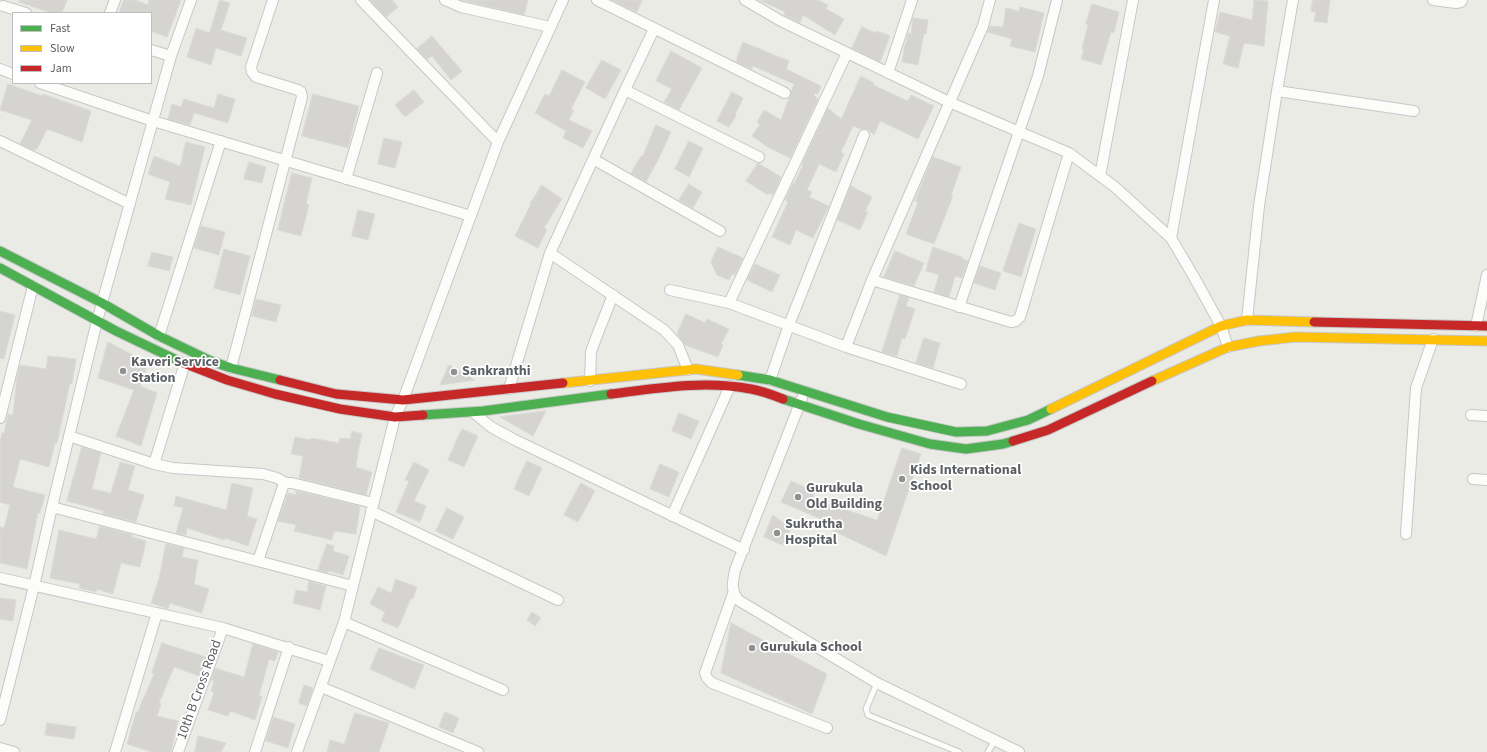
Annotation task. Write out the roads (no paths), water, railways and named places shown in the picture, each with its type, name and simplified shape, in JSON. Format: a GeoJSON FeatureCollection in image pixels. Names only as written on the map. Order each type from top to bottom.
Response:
{"type":"FeatureCollection","features":[{"type":"Feature","properties":{"kind":"street"},"geometry":{"type":"LineString","coordinates":[[110,12],[115,0]]}},
{"type":"Feature","properties":{"kind":"street"},"geometry":{"type":"LineString","coordinates":[[0,720],[34,586],[97,321],[171,56],[191,0]]}},
{"type":"Feature","properties":{"kind":"street"},"geometry":{"type":"LineString","coordinates":[[231,368],[302,97],[301,92],[298,90],[256,77],[252,72],[251,67],[273,0]]}},
{"type":"Feature","properties":{"kind":"street"},"geometry":{"type":"LineString","coordinates":[[361,0],[498,142]]}},
{"type":"Feature","properties":{"kind":"street"},"geometry":{"type":"LineString","coordinates":[[446,0],[462,8],[550,27]]}},
{"type":"Feature","properties":{"kind":"street"},"geometry":{"type":"LineString","coordinates":[[297,752],[344,622],[395,417],[403,400],[498,142],[563,0]]}},
{"type":"Feature","properties":{"kind":"street"},"geometry":{"type":"LineString","coordinates":[[597,0],[654,30],[785,93]]}},
{"type":"Feature","properties":{"kind":"street"},"geometry":{"type":"LineString","coordinates":[[745,0],[781,21],[949,102],[1018,130],[1069,153],[1115,187],[1171,238],[1221,326],[1228,347]]}},
{"type":"Feature","properties":{"kind":"street"},"geometry":{"type":"LineString","coordinates":[[846,347],[872,280],[983,26],[990,0]]}},
{"type":"Feature","properties":{"kind":"street"},"geometry":{"type":"LineString","coordinates":[[959,306],[1018,130],[1038,76],[1057,0]]}},
{"type":"Feature","properties":{"kind":"street"},"geometry":{"type":"LineString","coordinates":[[1100,176],[1132,0]]}},
{"type":"Feature","properties":{"kind":"street"},"geometry":{"type":"LineString","coordinates":[[1171,238],[1214,0]]}},
{"type":"Feature","properties":{"kind":"street"},"geometry":{"type":"LineString","coordinates":[[1246,320],[1259,206],[1293,0]]}},
{"type":"Feature","properties":{"kind":"street"},"geometry":{"type":"LineString","coordinates":[[1433,0],[1456,3],[1461,2],[1462,0]]}},
{"type":"Feature","properties":{"kind":"street"},"geometry":{"type":"LineString","coordinates":[[888,73],[911,1]]}},
{"type":"Feature","properties":{"kind":"street"},"geometry":{"type":"LineString","coordinates":[[3,6],[23,12]]}},
{"type":"Feature","properties":{"kind":"street"},"geometry":{"type":"LineString","coordinates":[[509,389],[550,252],[654,30]]}},
{"type":"Feature","properties":{"kind":"street"},"geometry":{"type":"LineString","coordinates":[[152,50],[171,56]]}},
{"type":"Feature","properties":{"kind":"street"},"geometry":{"type":"LineString","coordinates":[[729,303],[846,53]]}},
{"type":"Feature","properties":{"kind":"street"},"geometry":{"type":"LineString","coordinates":[[0,69],[12,74]]}},
{"type":"Feature","properties":{"kind":"street"},"geometry":{"type":"LineString","coordinates":[[346,179],[377,73]]}},
{"type":"Feature","properties":{"kind":"street"},"geometry":{"type":"LineString","coordinates":[[43,84],[153,121],[285,162],[471,216]]}},
{"type":"Feature","properties":{"kind":"street"},"geometry":{"type":"LineString","coordinates":[[625,90],[759,157]]}},
{"type":"Feature","properties":{"kind":"street"},"geometry":{"type":"LineString","coordinates":[[1277,91],[1414,111]]}},
{"type":"Feature","properties":{"kind":"street"},"geometry":{"type":"LineString","coordinates":[[770,380],[789,326],[864,135]]}},
{"type":"Feature","properties":{"kind":"street"},"geometry":{"type":"LineString","coordinates":[[0,141],[130,204]]}},
{"type":"Feature","properties":{"kind":"street"},"geometry":{"type":"LineString","coordinates":[[159,336],[221,141]]}},
{"type":"Feature","properties":{"kind":"street"},"geometry":{"type":"LineString","coordinates":[[872,280],[1011,322],[1016,321],[1020,317],[1069,153]]}},
{"type":"Feature","properties":{"kind":"street"},"geometry":{"type":"LineString","coordinates":[[593,159],[720,231]]}},
{"type":"Feature","properties":{"kind":"street"},"geometry":{"type":"LineString","coordinates":[[0,251],[102,303],[159,336],[210,361],[231,368],[336,394],[403,400],[696,369],[770,380],[887,417],[956,432],[987,431],[1028,420],[1221,326],[1246,320],[1487,326]]}},
{"type":"Feature","properties":{"kind":"street"},"geometry":{"type":"LineString","coordinates":[[550,252],[664,330],[678,345],[688,370]]}},
{"type":"Feature","properties":{"kind":"street"},"geometry":{"type":"LineString","coordinates":[[0,268],[97,321],[167,356],[227,380],[275,394],[340,409],[395,417],[473,412],[670,387],[718,385],[752,389],[859,424],[930,444],[966,449],[1003,444],[1048,430],[1228,347],[1259,341],[1296,337],[1487,341]]}},
{"type":"Feature","properties":{"kind":"street"},"geometry":{"type":"LineString","coordinates":[[1476,326],[1487,275]]}},
{"type":"Feature","properties":{"kind":"street"},"geometry":{"type":"LineString","coordinates":[[0,418],[33,286]]}},
{"type":"Feature","properties":{"kind":"street"},"geometry":{"type":"LineString","coordinates":[[670,290],[729,303],[846,347],[961,384]]}},
{"type":"Feature","properties":{"kind":"street"},"geometry":{"type":"LineString","coordinates":[[590,381],[592,352],[613,295]]}},
{"type":"Feature","properties":{"kind":"street"},"geometry":{"type":"LineString","coordinates":[[1406,534],[1416,388],[1433,339]]}},
{"type":"Feature","properties":{"kind":"street"},"geometry":{"type":"LineString","coordinates":[[154,464],[184,363]]}},
{"type":"Feature","properties":{"kind":"street"},"geometry":{"type":"LineString","coordinates":[[672,516],[730,386]]}},
{"type":"Feature","properties":{"kind":"street"},"geometry":{"type":"LineString","coordinates":[[805,391],[735,570],[732,585],[733,594],[705,673],[707,678],[712,683],[827,728]]}},
{"type":"Feature","properties":{"kind":"street"},"geometry":{"type":"LineString","coordinates":[[473,412],[491,427],[744,550]]}},
{"type":"Feature","properties":{"kind":"street"},"geometry":{"type":"LineString","coordinates":[[1471,415],[1487,416]]}},
{"type":"Feature","properties":{"kind":"street"},"geometry":{"type":"LineString","coordinates":[[69,436],[154,464],[197,471],[263,474],[277,478],[286,483],[292,483],[372,507],[558,600]]}},
{"type":"Feature","properties":{"kind":"street"},"geometry":{"type":"LineString","coordinates":[[1473,479],[1487,480]]}},
{"type":"Feature","properties":{"kind":"street"},"geometry":{"type":"LineString","coordinates":[[258,561],[283,486],[286,483]]}},
{"type":"Feature","properties":{"kind":"street"},"geometry":{"type":"LineString","coordinates":[[52,507],[353,586]]}},
{"type":"Feature","properties":{"kind":"street"},"geometry":{"type":"LineString","coordinates":[[0,578],[223,628],[289,647],[329,661]]}},
{"type":"Feature","properties":{"kind":"street"},"geometry":{"type":"LineString","coordinates":[[733,594],[738,600],[877,683],[995,740],[1013,751]]}},
{"type":"Feature","properties":{"kind":"street"},"geometry":{"type":"LineString","coordinates":[[115,752],[157,614]]}},
{"type":"Feature","properties":{"kind":"street"},"geometry":{"type":"LineString","coordinates":[[344,622],[503,690]]}},
{"type":"Feature","properties":{"kind":"street","name":"10th B Cross Road"},"geometry":{"type":"LineString","coordinates":[[178,752],[223,628]]}},
{"type":"Feature","properties":{"kind":"street"},"geometry":{"type":"LineString","coordinates":[[255,752],[289,647]]}},
{"type":"Feature","properties":{"kind":"street"},"geometry":{"type":"LineString","coordinates":[[321,687],[478,752]]}},
{"type":"Feature","properties":{"kind":"street"},"geometry":{"type":"LineString","coordinates":[[0,748],[14,752]]}},
{"type":"Feature","properties":{"kind":"lane"},"geometry":{"type":"LineString","coordinates":[[877,683],[866,709],[868,715],[959,752]]}},
{"type":"Feature","properties":{"kind":"lane"},"geometry":{"type":"LineString","coordinates":[[988,752],[995,740]]}},
{"type":"Feature","properties":{"kind":"place","name":"Kaveri Service Station"},"geometry":{"type":"Point","coordinates":[123,371]}},
{"type":"Feature","properties":{"kind":"place","name":"Sankranthi"},"geometry":{"type":"Point","coordinates":[454,372]}},
{"type":"Feature","properties":{"kind":"place","name":"Kids International School"},"geometry":{"type":"Point","coordinates":[902,479]}},
{"type":"Feature","properties":{"kind":"place","name":"Gurukula Old Building"},"geometry":{"type":"Point","coordinates":[798,497]}},
{"type":"Feature","properties":{"kind":"place","name":"Sukrutha Hospital"},"geometry":{"type":"Point","coordinates":[777,533]}},
{"type":"Feature","properties":{"kind":"place","name":"Gurukula School"},"geometry":{"type":"Point","coordinates":[752,648]}}]}
